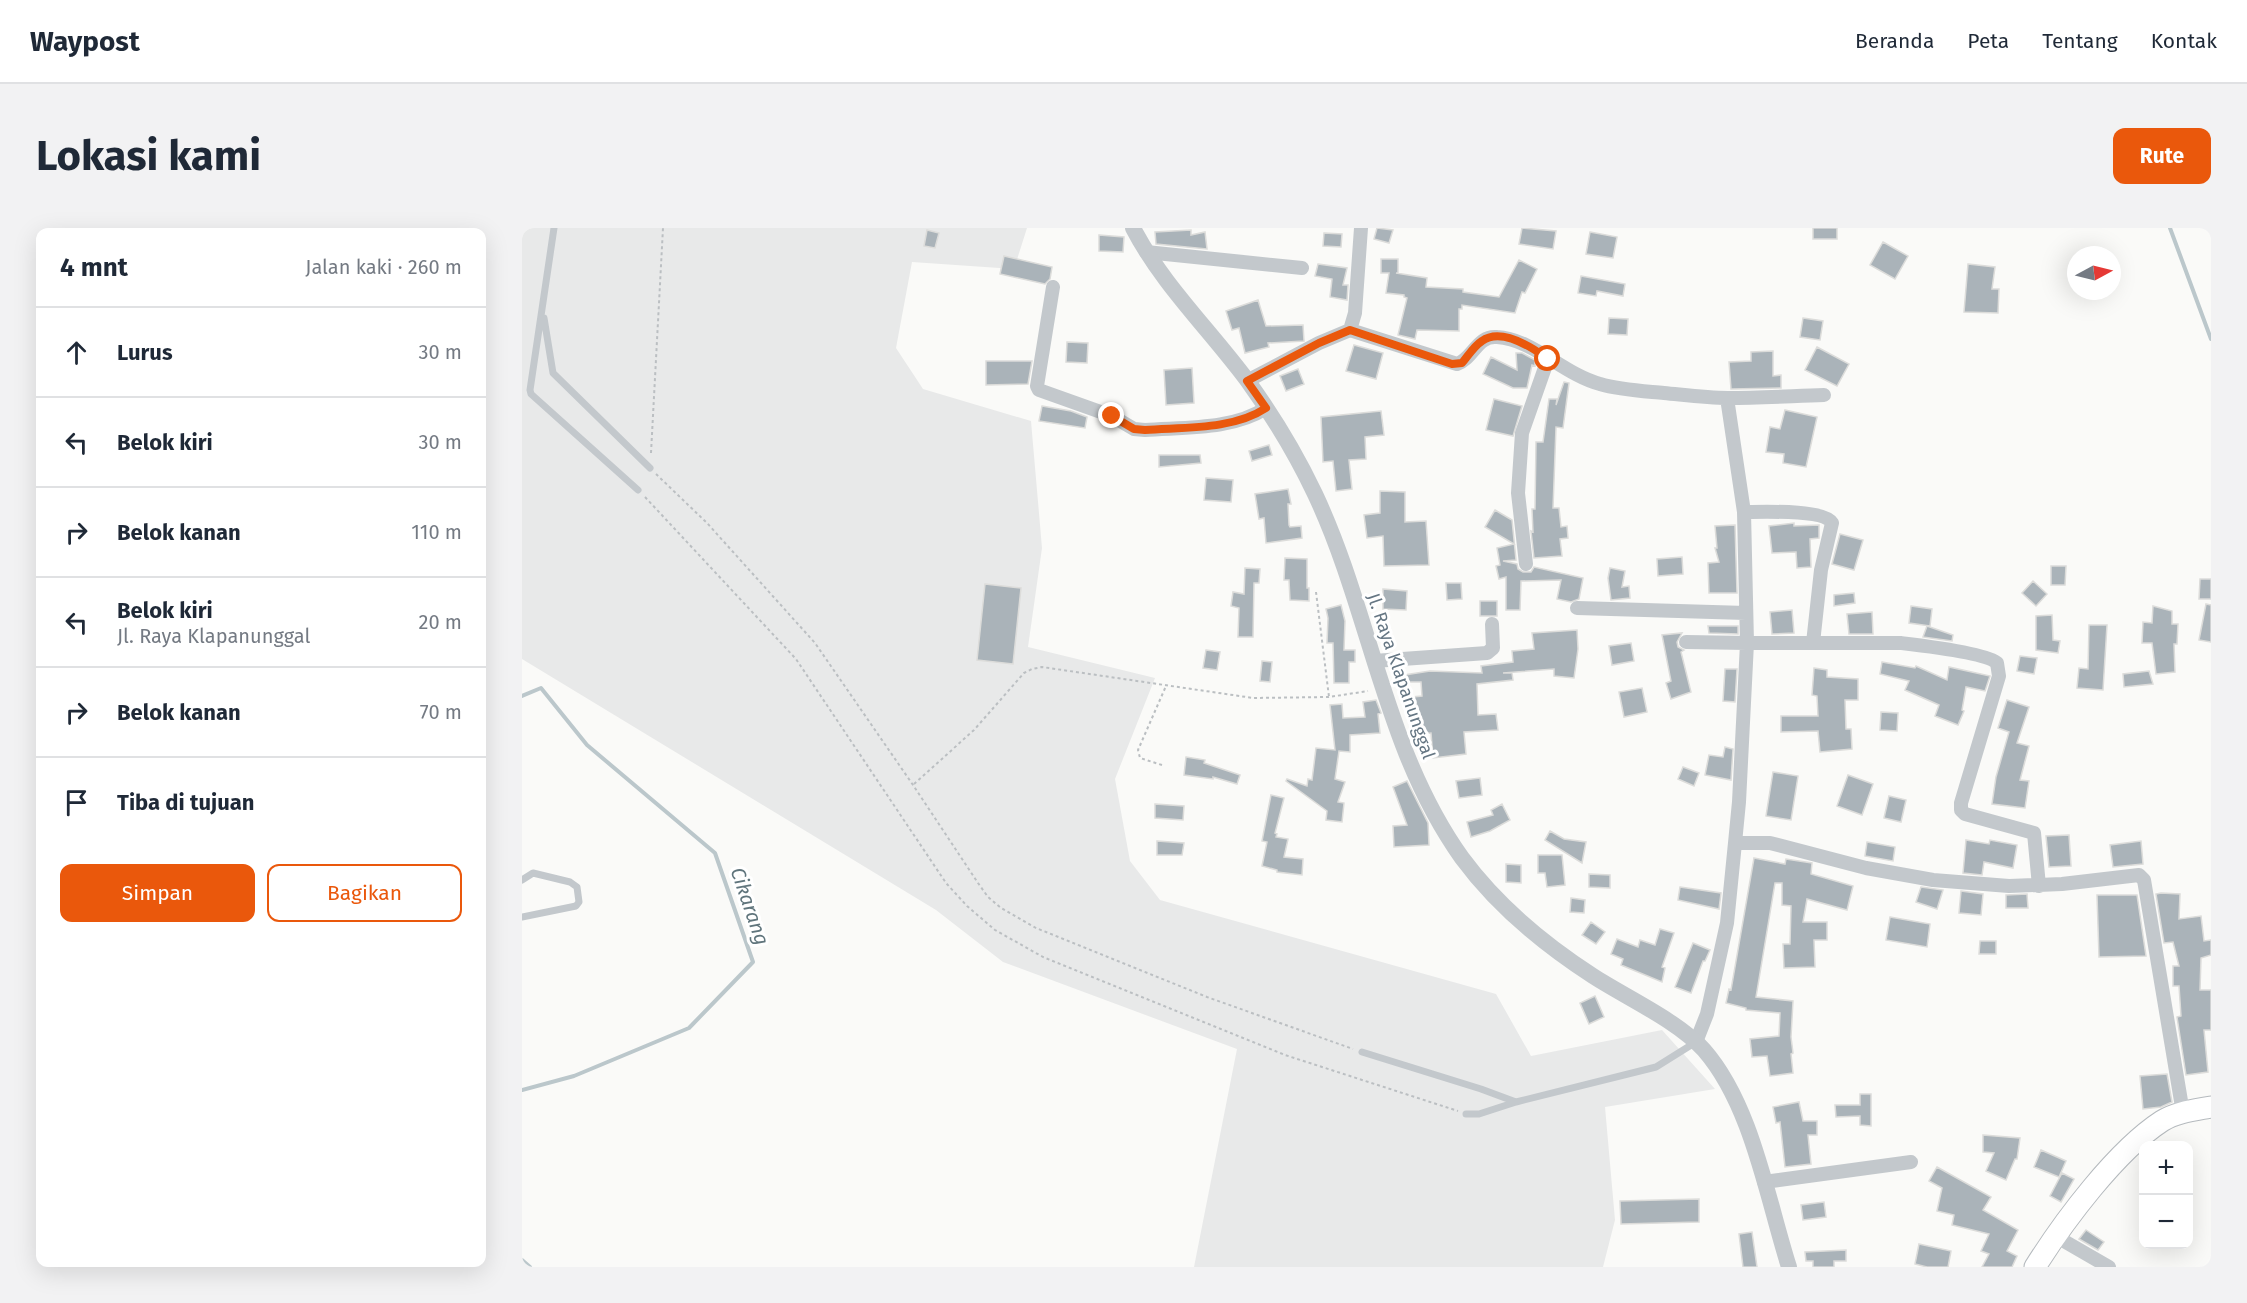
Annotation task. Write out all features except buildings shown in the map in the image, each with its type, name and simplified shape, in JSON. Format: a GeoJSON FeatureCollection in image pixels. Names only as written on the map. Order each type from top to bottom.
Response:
{"type":"FeatureCollection","features":[{"type":"Feature","properties":{"kind":"main road"},"geometry":{"type":"LineString","coordinates":[[2035,1267],[2119,1157],[2163,1121],[2183,1113],[2211,1107]]}},
{"type":"Feature","properties":{"kind":"street","name":"Jl. Raya Klapanunggal"},"geometry":{"type":"LineString","coordinates":[[1133,228],[1146,252],[1266,408],[1288,442],[1316,495],[1343,566],[1382,689],[1409,762],[1431,807],[1463,858],[1509,910],[1551,948],[1664,1019],[1696,1042],[1718,1068],[1731,1091],[1756,1153],[1789,1267]]}},
{"type":"Feature","properties":{"kind":"street"},"geometry":{"type":"LineString","coordinates":[[1350,330],[1355,313],[1361,228]]}},
{"type":"Feature","properties":{"kind":"street"},"geometry":{"type":"LineString","coordinates":[[1146,252],[1302,268]]}},
{"type":"Feature","properties":{"kind":"street"},"geometry":{"type":"LineString","coordinates":[[1053,287],[1037,386],[1039,390],[1112,416],[1134,429],[1145,430],[1227,423],[1257,415],[1266,408]]}},
{"type":"Feature","properties":{"kind":"street"},"geometry":{"type":"LineString","coordinates":[[1247,381],[1319,343],[1350,330],[1452,364],[1462,363],[1482,341],[1495,336],[1528,345],[1576,375],[1600,384],[1641,391],[1727,398],[1824,395]]}},
{"type":"Feature","properties":{"kind":"street"},"geometry":{"type":"LineString","coordinates":[[1526,564],[1518,493],[1522,433],[1548,359]]}},
{"type":"Feature","properties":{"kind":"street"},"geometry":{"type":"LineString","coordinates":[[1696,1042],[1707,1014],[1727,923],[1740,802],[1747,643],[1744,512],[1727,398]]}},
{"type":"Feature","properties":{"kind":"street"},"geometry":{"type":"LineString","coordinates":[[1744,512],[1785,512],[1826,517],[1832,523],[1821,570],[1813,643]]}},
{"type":"Feature","properties":{"kind":"street"},"geometry":{"type":"LineString","coordinates":[[1577,608],[1746,613]]}},
{"type":"Feature","properties":{"kind":"street"},"geometry":{"type":"LineString","coordinates":[[1374,661],[1487,653],[1494,648],[1492,624]]}},
{"type":"Feature","properties":{"kind":"street"},"geometry":{"type":"LineString","coordinates":[[1686,642],[1901,643],[1987,657],[1997,663],[1999,676],[1961,803],[1961,810],[1965,814],[2034,833],[2039,886]]}},
{"type":"Feature","properties":{"kind":"street"},"geometry":{"type":"LineString","coordinates":[[1735,843],[1784,845],[1866,868],[1933,880],[2039,886],[2139,875],[2144,879],[2183,1113]]}},
{"type":"Feature","properties":{"kind":"street"},"geometry":{"type":"LineString","coordinates":[[1764,1182],[1911,1162]]}},
{"type":"Feature","properties":{"kind":"street"},"geometry":{"type":"LineString","coordinates":[[2057,1237],[2109,1267]]}},
{"type":"Feature","properties":{"kind":"lane"},"geometry":{"type":"LineString","coordinates":[[554,228],[531,394],[638,490]]}},
{"type":"Feature","properties":{"kind":"lane"},"geometry":{"type":"LineString","coordinates":[[543,310],[553,373],[650,468]]}},
{"type":"Feature","properties":{"kind":"lane"},"geometry":{"type":"LineString","coordinates":[[522,880],[533,873],[570,882],[577,887],[579,902],[576,906],[522,917]]}},
{"type":"Feature","properties":{"kind":"lane"},"geometry":{"type":"LineString","coordinates":[[1466,1114],[1479,1114],[1516,1102],[1656,1067],[1696,1042]]}},
{"type":"Feature","properties":{"kind":"lane"},"geometry":{"type":"LineString","coordinates":[[1362,1052],[1516,1102]]}},
{"type":"Feature","properties":{"kind":"path"},"geometry":{"type":"LineString","coordinates":[[663,228],[650,468],[707,522],[815,643],[988,897],[1001,908],[1036,928],[1207,997],[1362,1052]]}},
{"type":"Feature","properties":{"kind":"path"},"geometry":{"type":"LineString","coordinates":[[638,490],[796,659],[946,883],[967,906],[995,930],[1043,957],[1285,1055],[1466,1114]]}},
{"type":"Feature","properties":{"kind":"path"},"geometry":{"type":"LineString","coordinates":[[1316,592],[1329,697]]}},
{"type":"Feature","properties":{"kind":"path"},"geometry":{"type":"LineString","coordinates":[[913,785],[974,730],[1024,673],[1032,669],[1042,667],[1253,698],[1329,697],[1382,689]]}},
{"type":"Feature","properties":{"kind":"path"},"geometry":{"type":"LineString","coordinates":[[1162,765],[1140,758],[1138,750],[1167,684]]}},
{"type":"Feature","properties":{"kind":"shaded area"},"geometry":{"type":"Polygon","coordinates":[[[522,228],[1027,228],[1014,269],[912,262],[896,348],[923,389],[1031,421],[1042,548],[1028,647],[1155,678],[1115,779],[1130,861],[1160,900],[1496,994],[1531,1056],[1662,1030],[1715,1089],[1605,1107],[1615,1220],[1603,1267],[1194,1267],[1237,1049],[1003,962],[936,910],[522,659],[522,228]]]}},
{"type":"Feature","properties":{"kind":"waterway"},"geometry":{"type":"LineString","coordinates":[[2170,228],[2211,339]]}},
{"type":"Feature","properties":{"kind":"waterway","name":"Cikarang"},"geometry":{"type":"LineString","coordinates":[[522,696],[541,688],[587,745],[715,853],[753,962],[689,1028],[574,1076],[522,1090]]}},
{"type":"Feature","properties":{"kind":"waterway","name":"Cikarang"},"geometry":{"type":"LineString","coordinates":[[522,1260],[530,1267]]}},
{"type":"Feature","properties":{"kind":"route"},"geometry":{"type":"LineString","coordinates":[[1112,416],[1134,429],[1145,430],[1227,423],[1257,415],[1266,408],[1247,381],[1319,343],[1350,330],[1452,364],[1462,363],[1482,341],[1495,336],[1528,345],[1548,359]]}}]}
